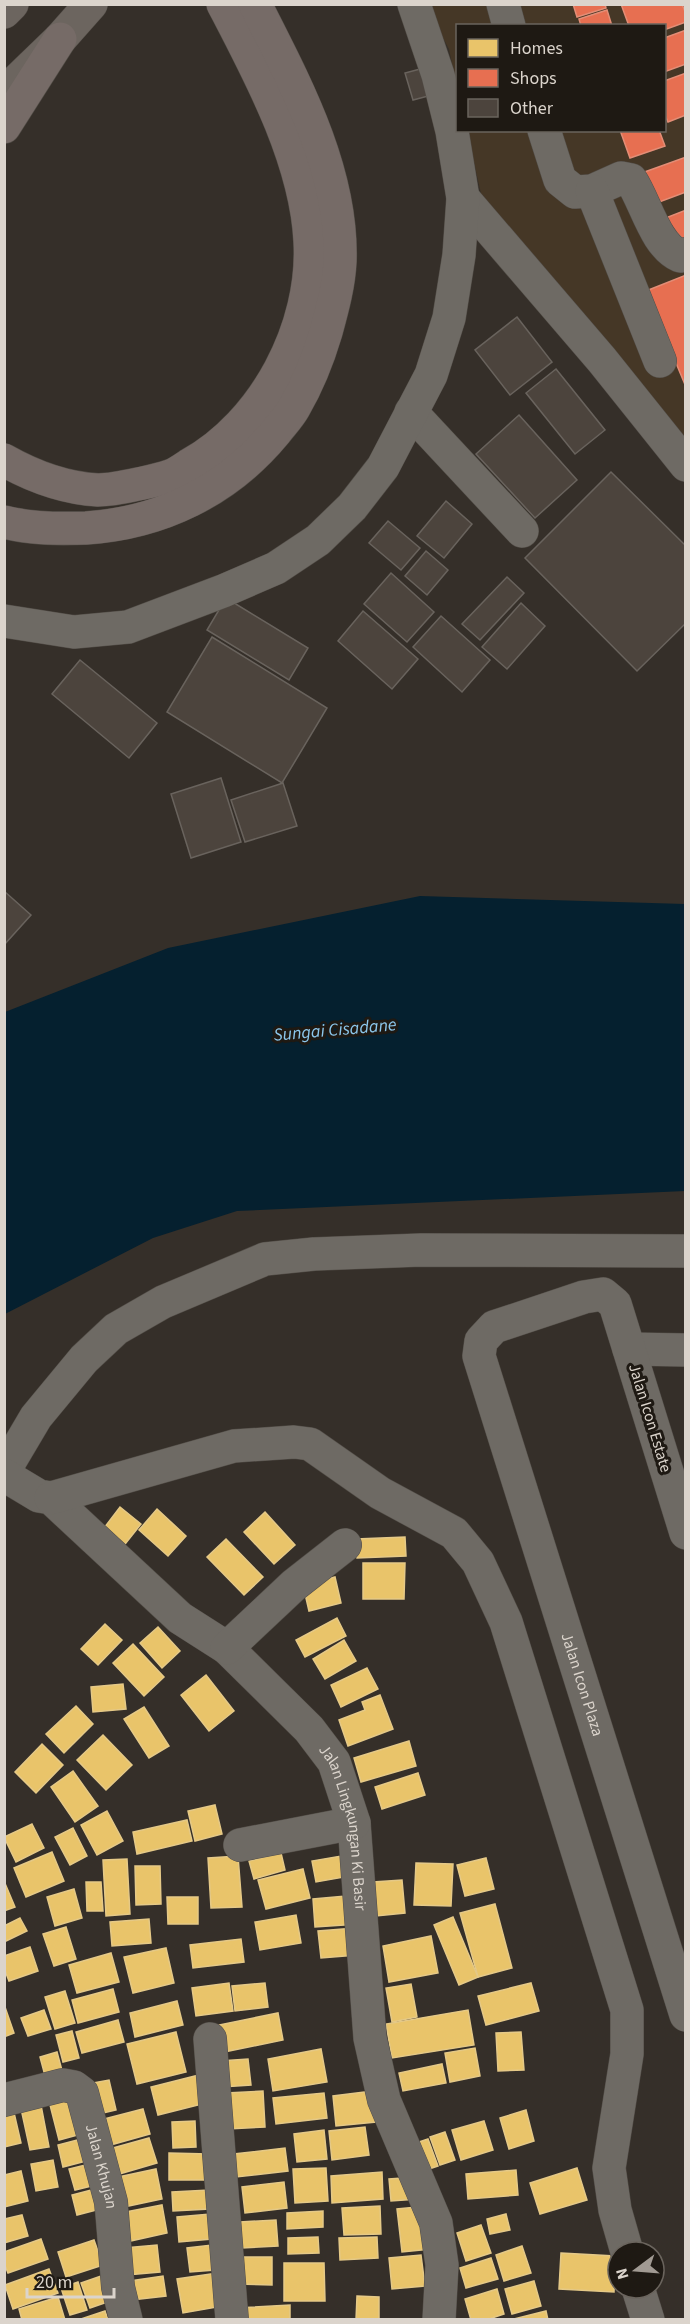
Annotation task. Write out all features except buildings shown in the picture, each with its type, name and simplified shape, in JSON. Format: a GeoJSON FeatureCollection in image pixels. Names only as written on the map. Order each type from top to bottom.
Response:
{"type":"FeatureCollection","features":[{"type":"Feature","properties":{"kind":"highway"},"geometry":{"type":"LineString","coordinates":[[4,522],[62,529],[102,527],[143,519],[189,502],[230,478],[263,447],[294,409],[316,365],[333,310],[340,261],[336,211],[327,167],[308,115],[255,4]]}},
{"type":"Feature","properties":{"kind":"highway"},"geometry":{"type":"LineString","coordinates":[[4,460],[28,473],[63,485],[100,490],[133,486],[170,476],[207,456],[238,429],[262,399],[282,367],[298,327],[308,283],[311,242],[306,208],[297,170],[277,117],[223,5]]}},
{"type":"Feature","properties":{"kind":"highway"},"geometry":{"type":"LineString","coordinates":[[4,127],[60,39]]}},
{"type":"Feature","properties":{"kind":"main road"},"geometry":{"type":"LineString","coordinates":[[4,12],[12,4]]}},
{"type":"Feature","properties":{"kind":"main road"},"geometry":{"type":"LineString","coordinates":[[4,93],[60,39],[91,4]]}},
{"type":"Feature","properties":{"kind":"street"},"geometry":{"type":"LineString","coordinates":[[4,621],[74,632],[128,627],[223,591],[276,568],[318,540],[352,507],[382,467],[431,375],[449,318],[459,255],[463,198],[452,131],[438,75],[414,4]]}},
{"type":"Feature","properties":{"kind":"street"},"geometry":{"type":"LineString","coordinates":[[503,4],[508,24]]}},
{"type":"Feature","properties":{"kind":"street"},"geometry":{"type":"LineString","coordinates":[[545,132],[560,180],[575,192],[592,191],[621,178],[631,180],[661,240],[671,252],[680,256],[686,254]]}},
{"type":"Feature","properties":{"kind":"street"},"geometry":{"type":"LineString","coordinates":[[592,191],[660,361]]}},
{"type":"Feature","properties":{"kind":"street"},"geometry":{"type":"LineString","coordinates":[[463,198],[602,360],[686,465]]}},
{"type":"Feature","properties":{"kind":"street"},"geometry":{"type":"LineString","coordinates":[[411,412],[522,531]]}},
{"type":"Feature","properties":{"kind":"street"},"geometry":{"type":"LineString","coordinates":[[4,1471],[36,1417],[84,1359],[116,1329],[163,1302],[265,1258],[421,1250],[686,1251]]}},
{"type":"Feature","properties":{"kind":"street","name":"Jalan Icon Estate"},"geometry":{"type":"LineString","coordinates":[[479,1356],[481,1341],[494,1327],[584,1297],[603,1294],[615,1304],[686,1533]]}},
{"type":"Feature","properties":{"kind":"street"},"geometry":{"type":"LineString","coordinates":[[629,1349],[686,1350]]}},
{"type":"Feature","properties":{"kind":"street","name":"Jalan Icon Plaza"},"geometry":{"type":"LineString","coordinates":[[479,1356],[684,2003]]}},
{"type":"Feature","properties":{"kind":"street"},"geometry":{"type":"LineString","coordinates":[[51,1498],[234,1446],[294,1442],[310,1444],[380,1493],[454,1533],[478,1562],[506,1622],[627,2010],[627,2054],[609,2168],[615,2210],[624,2240]]}},
{"type":"Feature","properties":{"kind":"street","name":"Jalan Lingkungan Ki Basir"},"geometry":{"type":"LineString","coordinates":[[4,1475],[39,1496],[51,1498],[180,1618],[227,1648],[309,1729],[334,1762],[354,1823],[370,2038],[384,2100],[436,2223],[442,2265],[439,2319]]}},
{"type":"Feature","properties":{"kind":"street"},"geometry":{"type":"LineString","coordinates":[[227,1648],[294,1585],[345,1545]]}},
{"type":"Feature","properties":{"kind":"street"},"geometry":{"type":"LineString","coordinates":[[240,1845],[354,1823]]}},
{"type":"Feature","properties":{"kind":"street"},"geometry":{"type":"LineString","coordinates":[[210,2039],[232,2319]]}},
{"type":"Feature","properties":{"kind":"street","name":"Jalan Khujan"},"geometry":{"type":"LineString","coordinates":[[4,2100],[63,2085],[74,2087],[82,2093],[111,2202],[118,2288],[126,2319]]}},
{"type":"Feature","properties":{"kind":"street"},"geometry":{"type":"LineString","coordinates":[[642,2300],[648,2319]]}},
{"type":"Feature","properties":{"kind":"shaded area"},"geometry":{"type":"Polygon","coordinates":[[[425,5],[685,5],[685,469],[486,216],[467,132],[666,132],[666,24],[456,24],[456,84],[449,49],[425,5]]]}},
{"type":"Feature","properties":{"kind":"water","name":"Sungai Cisadane"},"geometry":{"type":"Polygon","coordinates":[[[420,896],[685,904],[685,1191],[237,1211],[153,1238],[5,1314],[5,1012],[168,948],[420,896]]]}}]}
